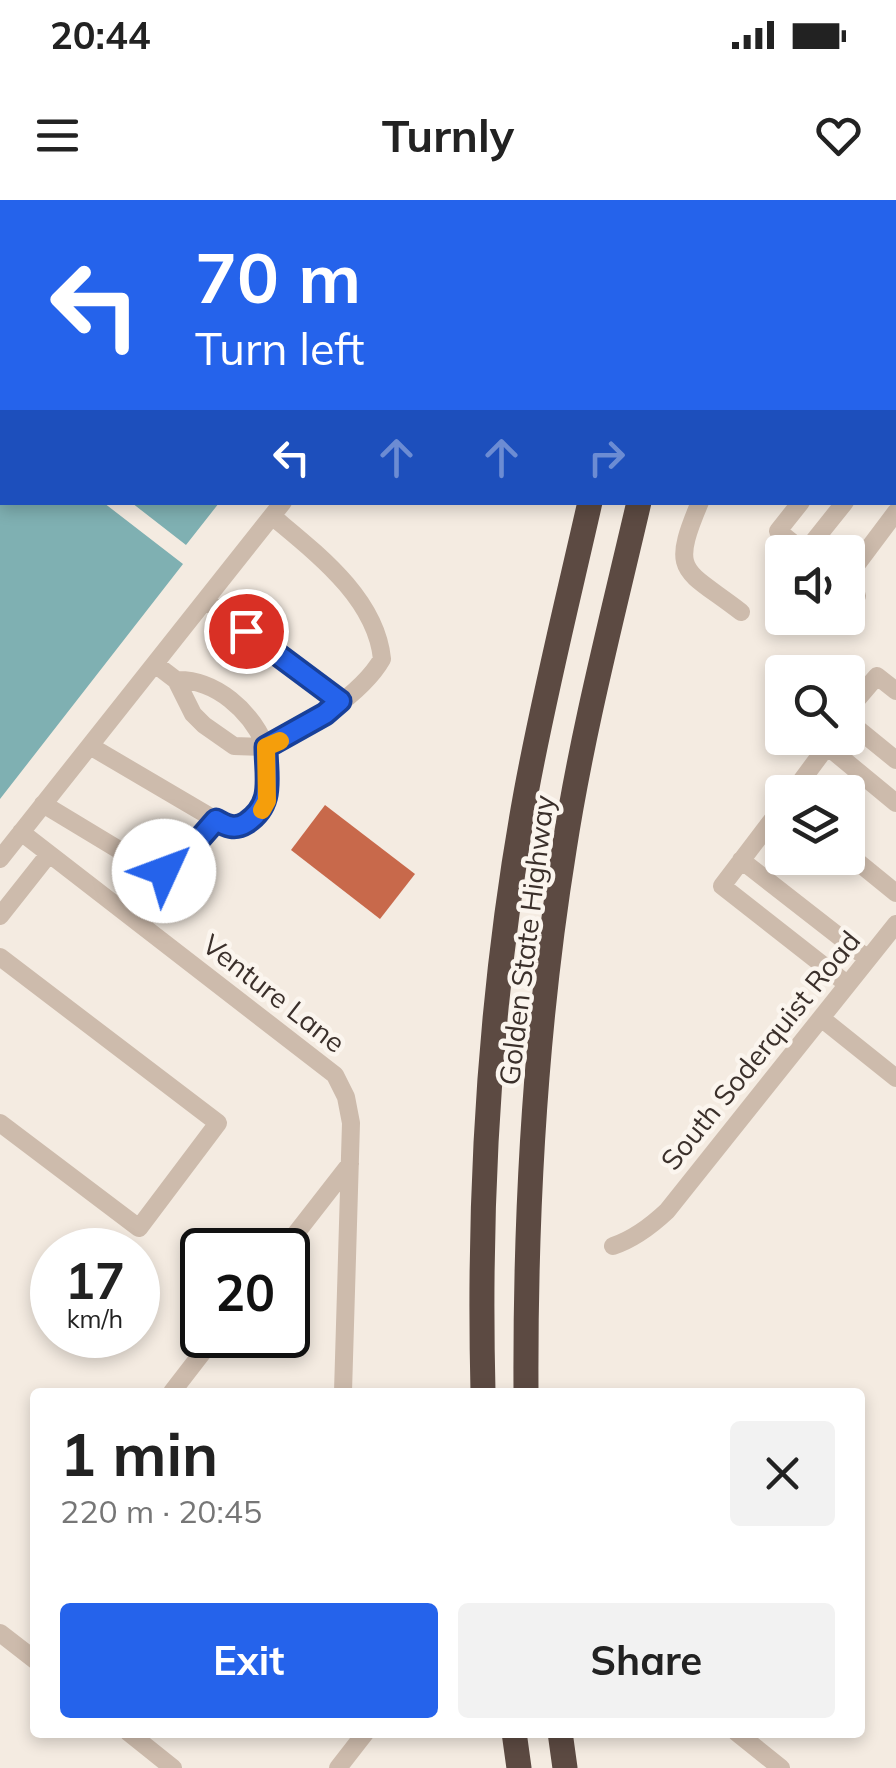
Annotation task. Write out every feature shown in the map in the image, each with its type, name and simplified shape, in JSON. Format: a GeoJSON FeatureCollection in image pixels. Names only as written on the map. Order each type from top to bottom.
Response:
{"type":"FeatureCollection","features":[{"type":"Feature","properties":{"kind":"highway","name":"Golden State Highway"},"geometry":{"type":"LineString","coordinates":[[483,1388],[484,1198],[500,979],[526,795],[589,505]]}},
{"type":"Feature","properties":{"kind":"highway","name":"Golden State Highway"},"geometry":{"type":"LineString","coordinates":[[526,1388],[529,1224],[539,1046],[550,948],[581,752],[638,505]]}},
{"type":"Feature","properties":{"kind":"highway"},"geometry":{"type":"LineString","coordinates":[[515,1738],[520,1768]]}},
{"type":"Feature","properties":{"kind":"highway"},"geometry":{"type":"LineString","coordinates":[[561,1738],[565,1768]]}},
{"type":"Feature","properties":{"kind":"street"},"geometry":{"type":"LineString","coordinates":[[699,505],[682,546],[682,560],[692,574],[741,612]]}},
{"type":"Feature","properties":{"kind":"street"},"geometry":{"type":"LineString","coordinates":[[784,535],[778,530],[799,505]]}},
{"type":"Feature","properties":{"kind":"street"},"geometry":{"type":"LineString","coordinates":[[819,535],[843,505]]}},
{"type":"Feature","properties":{"kind":"street"},"geometry":{"type":"LineString","coordinates":[[0,860],[21,832],[278,509],[373,621],[382,659],[374,673],[325,714],[266,747],[234,746],[204,725],[192,714],[176,680],[155,664]]}},
{"type":"Feature","properties":{"kind":"street"},"geometry":{"type":"LineString","coordinates":[[865,553],[896,512]]}},
{"type":"Feature","properties":{"kind":"street"},"geometry":{"type":"LineString","coordinates":[[206,600],[340,701]]}},
{"type":"Feature","properties":{"kind":"street"},"geometry":{"type":"LineString","coordinates":[[865,690],[877,676],[896,690]]}},
{"type":"Feature","properties":{"kind":"street"},"geometry":{"type":"LineString","coordinates":[[90,746],[226,826],[240,827],[261,813],[267,801],[266,747],[249,716],[225,696],[196,680],[176,680]]}},
{"type":"Feature","properties":{"kind":"street"},"geometry":{"type":"LineString","coordinates":[[865,735],[896,760]]}},
{"type":"Feature","properties":{"kind":"street"},"geometry":{"type":"LineString","coordinates":[[844,755],[896,803]]}},
{"type":"Feature","properties":{"kind":"street"},"geometry":{"type":"LineString","coordinates":[[44,804],[149,868],[164,871],[175,867],[216,820]]}},
{"type":"Feature","properties":{"kind":"street"},"geometry":{"type":"LineString","coordinates":[[765,829],[722,886],[847,984]]}},
{"type":"Feature","properties":{"kind":"street","name":"Venture Lane"},"geometry":{"type":"LineString","coordinates":[[21,832],[336,1075],[351,1122],[343,1388]]}},
{"type":"Feature","properties":{"kind":"street"},"geometry":{"type":"LineString","coordinates":[[0,916],[49,854]]}},
{"type":"Feature","properties":{"kind":"street"},"geometry":{"type":"LineString","coordinates":[[741,860],[868,959]]}},
{"type":"Feature","properties":{"kind":"street"},"geometry":{"type":"LineString","coordinates":[[865,868],[896,893]]}},
{"type":"Feature","properties":{"kind":"street","name":"South Soderquist Road"},"geometry":{"type":"LineString","coordinates":[[613,1246],[652,1225],[668,1210],[896,924]]}},
{"type":"Feature","properties":{"kind":"street"},"geometry":{"type":"LineString","coordinates":[[0,956],[218,1123],[140,1228],[0,1123]]}},
{"type":"Feature","properties":{"kind":"street"},"geometry":{"type":"LineString","coordinates":[[821,1018],[896,1078]]}},
{"type":"Feature","properties":{"kind":"street"},"geometry":{"type":"LineString","coordinates":[[300,1228],[350,1164]]}},
{"type":"Feature","properties":{"kind":"street"},"geometry":{"type":"LineString","coordinates":[[175,1388],[198,1358]]}},
{"type":"Feature","properties":{"kind":"street"},"geometry":{"type":"LineString","coordinates":[[0,1633],[30,1656]]}},
{"type":"Feature","properties":{"kind":"street"},"geometry":{"type":"LineString","coordinates":[[144,1738],[173,1768]]}},
{"type":"Feature","properties":{"kind":"street"},"geometry":{"type":"LineString","coordinates":[[338,1768],[361,1738]]}},
{"type":"Feature","properties":{"kind":"street"},"geometry":{"type":"LineString","coordinates":[[744,1738],[782,1768]]}},
{"type":"Feature","properties":{"kind":"water"},"geometry":{"type":"Polygon","coordinates":[[[0,505],[107,505],[183,564],[0,799],[0,505]]]}},
{"type":"Feature","properties":{"kind":"water"},"geometry":{"type":"Polygon","coordinates":[[[135,505],[217,505],[186,545],[135,505]]]}},
{"type":"Feature","properties":{"kind":"building"},"geometry":{"type":"Polygon","coordinates":[[[325,805],[415,874],[380,919],[291,850],[325,805]]]}},
{"type":"Feature","properties":{"kind":"slow traffic"},"geometry":{"type":"LineString","coordinates":[[262,810],[267,801],[266,747],[280,741]]}},
{"type":"Feature","properties":{"kind":"route"},"geometry":{"type":"LineString","coordinates":[[164,871],[175,867],[216,820],[240,827],[261,813],[267,801],[266,747],[325,714],[340,701],[246,631]]}}]}
